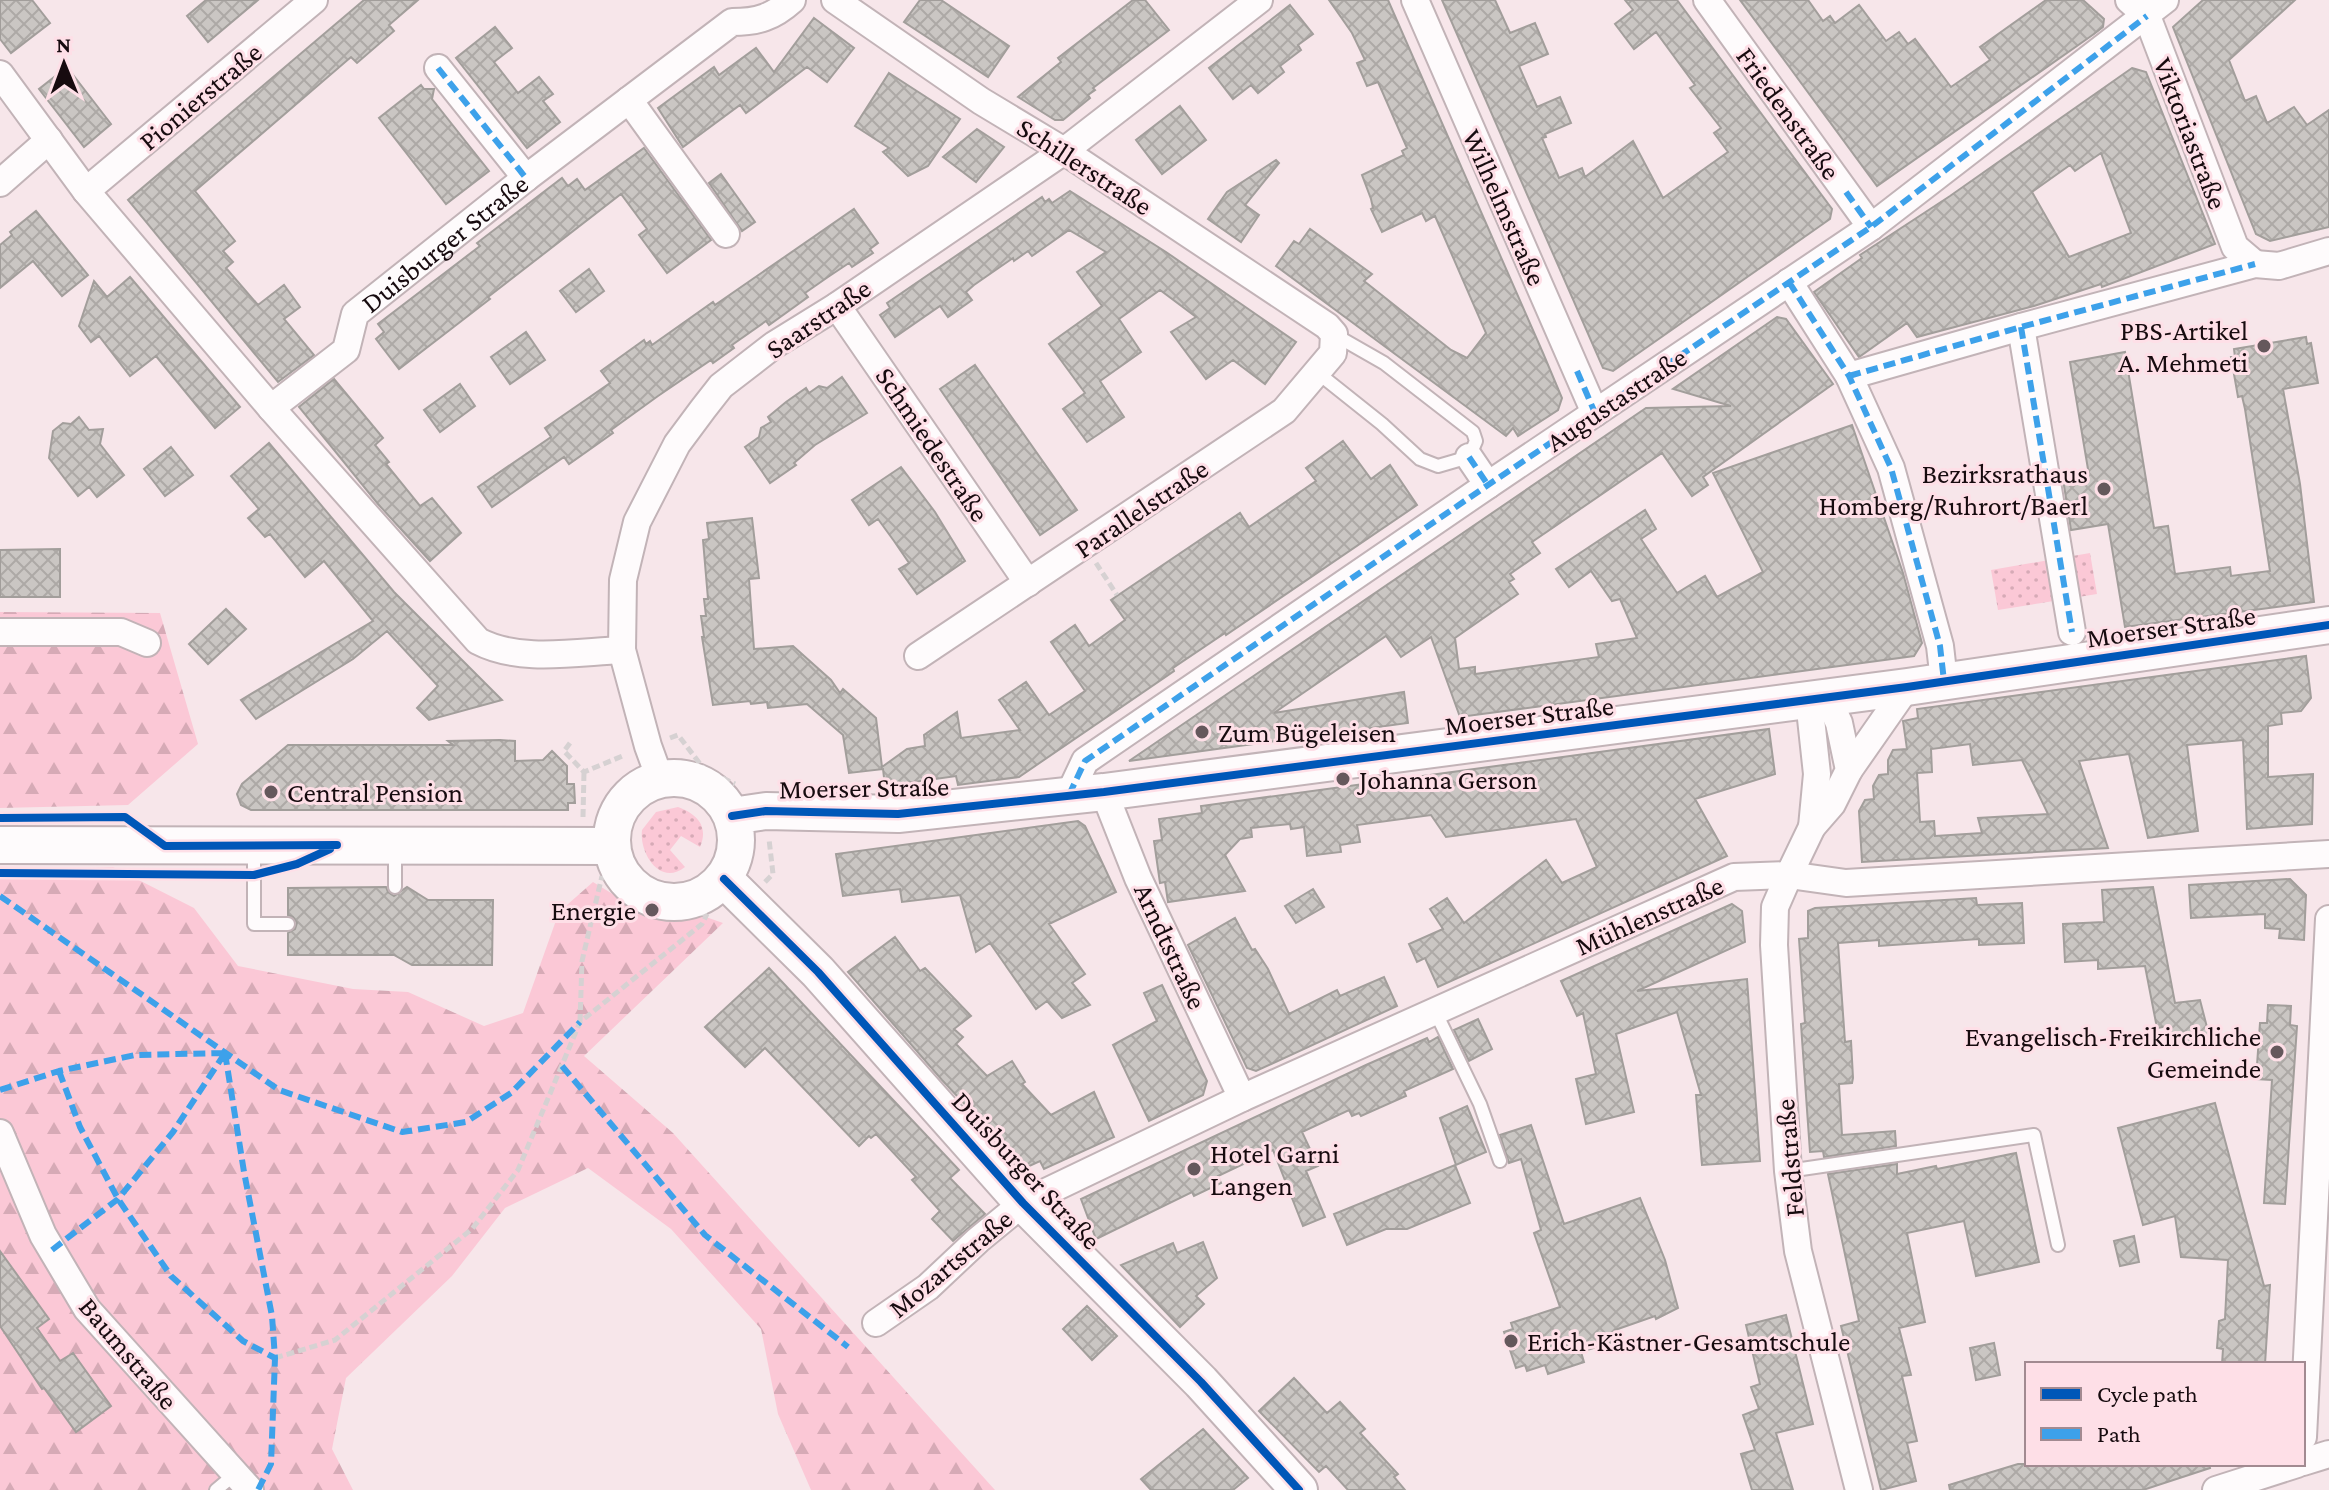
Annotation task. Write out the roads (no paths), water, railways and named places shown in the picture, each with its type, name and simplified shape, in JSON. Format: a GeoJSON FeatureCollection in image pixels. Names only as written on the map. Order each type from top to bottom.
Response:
{"type":"FeatureCollection","features":[{"type":"Feature","properties":{"kind":"main road","name":"Moerser Straße"},"geometry":{"type":"LineString","coordinates":[[732,816],[766,811],[898,814],[1087,794],[1907,687],[2329,625]]}},
{"type":"Feature","properties":{"kind":"main road"},"geometry":{"type":"LineString","coordinates":[[0,845],[394,845],[598,855],[618,867],[631,884],[649,897],[670,902],[692,899],[711,890],[724,879],[734,853],[732,816],[717,795],[700,784],[680,778],[660,779],[633,793],[624,804],[598,855]]}},
{"type":"Feature","properties":{"kind":"main road","name":"Duisburger Straße"},"geometry":{"type":"LineString","coordinates":[[724,879],[818,972],[1023,1203],[1201,1382],[1299,1490]]}},
{"type":"Feature","properties":{"kind":"street","name":"Pionierstraße"},"geometry":{"type":"LineString","coordinates":[[86,191],[314,0]]}},
{"type":"Feature","properties":{"kind":"street"},"geometry":{"type":"LineString","coordinates":[[526,178],[732,22],[754,22],[775,15],[792,0]]}},
{"type":"Feature","properties":{"kind":"street","name":"Schillerstraße"},"geometry":{"type":"LineString","coordinates":[[835,0],[981,101],[1064,151],[1327,326],[1334,334]]}},
{"type":"Feature","properties":{"kind":"street","name":"Saarstraße"},"geometry":{"type":"LineString","coordinates":[[660,779],[622,650],[623,580],[637,522],[677,444],[721,386],[774,345],[837,306],[1064,151],[1259,0]]}},
{"type":"Feature","properties":{"kind":"street","name":"Wilhelmstraße"},"geometry":{"type":"LineString","coordinates":[[1415,0],[1595,413]]}},
{"type":"Feature","properties":{"kind":"street","name":"Friedenstraße"},"geometry":{"type":"LineString","coordinates":[[1707,0],[1871,227]]}},
{"type":"Feature","properties":{"kind":"street","name":"Augustastraße"},"geometry":{"type":"LineString","coordinates":[[1087,794],[1085,761],[1871,227],[2147,5]]}},
{"type":"Feature","properties":{"kind":"street","name":"Viktoriastraße"},"geometry":{"type":"LineString","coordinates":[[2147,5],[2235,247],[2255,264]]}},
{"type":"Feature","properties":{"kind":"street","name":"Duisburger Straße"},"geometry":{"type":"LineString","coordinates":[[271,408],[346,350],[355,314],[526,178],[438,68]]}},
{"type":"Feature","properties":{"kind":"street"},"geometry":{"type":"LineString","coordinates":[[0,74],[86,191],[271,408],[478,641],[497,651],[521,653],[622,650]]}},
{"type":"Feature","properties":{"kind":"street"},"geometry":{"type":"LineString","coordinates":[[629,100],[726,234]]}},
{"type":"Feature","properties":{"kind":"street"},"geometry":{"type":"LineString","coordinates":[[0,183],[49,140]]}},
{"type":"Feature","properties":{"kind":"street"},"geometry":{"type":"LineString","coordinates":[[1849,376],[2255,264],[2279,266],[2329,251]]}},
{"type":"Feature","properties":{"kind":"street"},"geometry":{"type":"LineString","coordinates":[[1789,282],[1849,376],[1891,468],[1940,646],[1944,681]]}},
{"type":"Feature","properties":{"kind":"street","name":"Schmiedestraße"},"geometry":{"type":"LineString","coordinates":[[837,306],[1028,583]]}},
{"type":"Feature","properties":{"kind":"street"},"geometry":{"type":"LineString","coordinates":[[2021,327],[2072,632]]}},
{"type":"Feature","properties":{"kind":"street","name":"Parallelstraße"},"geometry":{"type":"LineString","coordinates":[[918,656],[1284,411],[1333,353],[1334,334]]}},
{"type":"Feature","properties":{"kind":"street"},"geometry":{"type":"LineString","coordinates":[[1469,457],[1488,485]]}},
{"type":"Feature","properties":{"kind":"street"},"geometry":{"type":"LineString","coordinates":[[0,632],[121,632],[147,643]]}},
{"type":"Feature","properties":{"kind":"street","name":"Feldstraße"},"geometry":{"type":"LineString","coordinates":[[1859,1490],[1798,1251],[1788,1171],[1774,945],[1775,907],[1812,827],[1832,804],[1849,770],[1907,687]]}},
{"type":"Feature","properties":{"kind":"street"},"geometry":{"type":"LineString","coordinates":[[1818,699],[1839,723],[1849,770]]}},
{"type":"Feature","properties":{"kind":"street","name":"Feldstraße"},"geometry":{"type":"LineString","coordinates":[[1812,827],[1817,774],[1818,699]]}},
{"type":"Feature","properties":{"kind":"street","name":"Arndtstraße"},"geometry":{"type":"LineString","coordinates":[[1087,794],[1138,878],[1242,1098]]}},
{"type":"Feature","properties":{"kind":"street","name":"Mühlenstraße"},"geometry":{"type":"LineString","coordinates":[[1023,1203],[1242,1098],[1734,877],[1789,875],[1846,883],[2329,854]]}},
{"type":"Feature","properties":{"kind":"street"},"geometry":{"type":"LineString","coordinates":[[2305,1406],[2324,1115],[2329,919]]}},
{"type":"Feature","properties":{"kind":"street","name":"Baumstraße"},"geometry":{"type":"LineString","coordinates":[[0,1133],[43,1235],[87,1309],[234,1485]]}},
{"type":"Feature","properties":{"kind":"street","name":"Mozartstraße"},"geometry":{"type":"LineString","coordinates":[[876,1323],[928,1287],[1023,1203]]}},
{"type":"Feature","properties":{"kind":"street"},"geometry":{"type":"LineString","coordinates":[[2305,1461],[2329,1454]]}},
{"type":"Feature","properties":{"kind":"street"},"geometry":{"type":"LineString","coordinates":[[2216,1490],[2291,1466]]}},
{"type":"Feature","properties":{"kind":"lane"},"geometry":{"type":"LineString","coordinates":[[1318,373],[1420,459],[1438,466],[1469,457],[1476,441],[1473,432],[1384,363],[1334,334]]}},
{"type":"Feature","properties":{"kind":"lane"},"geometry":{"type":"LineString","coordinates":[[394,845],[395,887]]}},
{"type":"Feature","properties":{"kind":"lane"},"geometry":{"type":"LineString","coordinates":[[254,846],[254,924],[288,924]]}},
{"type":"Feature","properties":{"kind":"lane"},"geometry":{"type":"LineString","coordinates":[[1435,1011],[1480,1104],[1500,1161]]}},
{"type":"Feature","properties":{"kind":"lane"},"geometry":{"type":"LineString","coordinates":[[1788,1171],[2034,1135],[2058,1245]]}},
{"type":"Feature","properties":{"kind":"place","name":"PBS-Artikel A. Mehmeti"},"geometry":{"type":"Point","coordinates":[2264,346]}},
{"type":"Feature","properties":{"kind":"place","name":"Bezirksrathaus Homberg/Ruhrort/Baerl"},"geometry":{"type":"Point","coordinates":[2104,489]}},
{"type":"Feature","properties":{"kind":"place","name":"Zum Bügeleisen"},"geometry":{"type":"Point","coordinates":[1202,732]}},
{"type":"Feature","properties":{"kind":"place","name":"Johanna Gerson"},"geometry":{"type":"Point","coordinates":[1343,779]}},
{"type":"Feature","properties":{"kind":"place","name":"Central Pension"},"geometry":{"type":"Point","coordinates":[271,792]}},
{"type":"Feature","properties":{"kind":"place","name":"Energie"},"geometry":{"type":"Point","coordinates":[652,910]}},
{"type":"Feature","properties":{"kind":"place","name":"Evangelisch-Freikirchliche Gemeinde"},"geometry":{"type":"Point","coordinates":[2277,1052]}},
{"type":"Feature","properties":{"kind":"place","name":"Hotel Garni Langen"},"geometry":{"type":"Point","coordinates":[1194,1169]}},
{"type":"Feature","properties":{"kind":"place","name":"Erich-Kästner-Gesamtschule"},"geometry":{"type":"Point","coordinates":[1511,1341]}}]}
